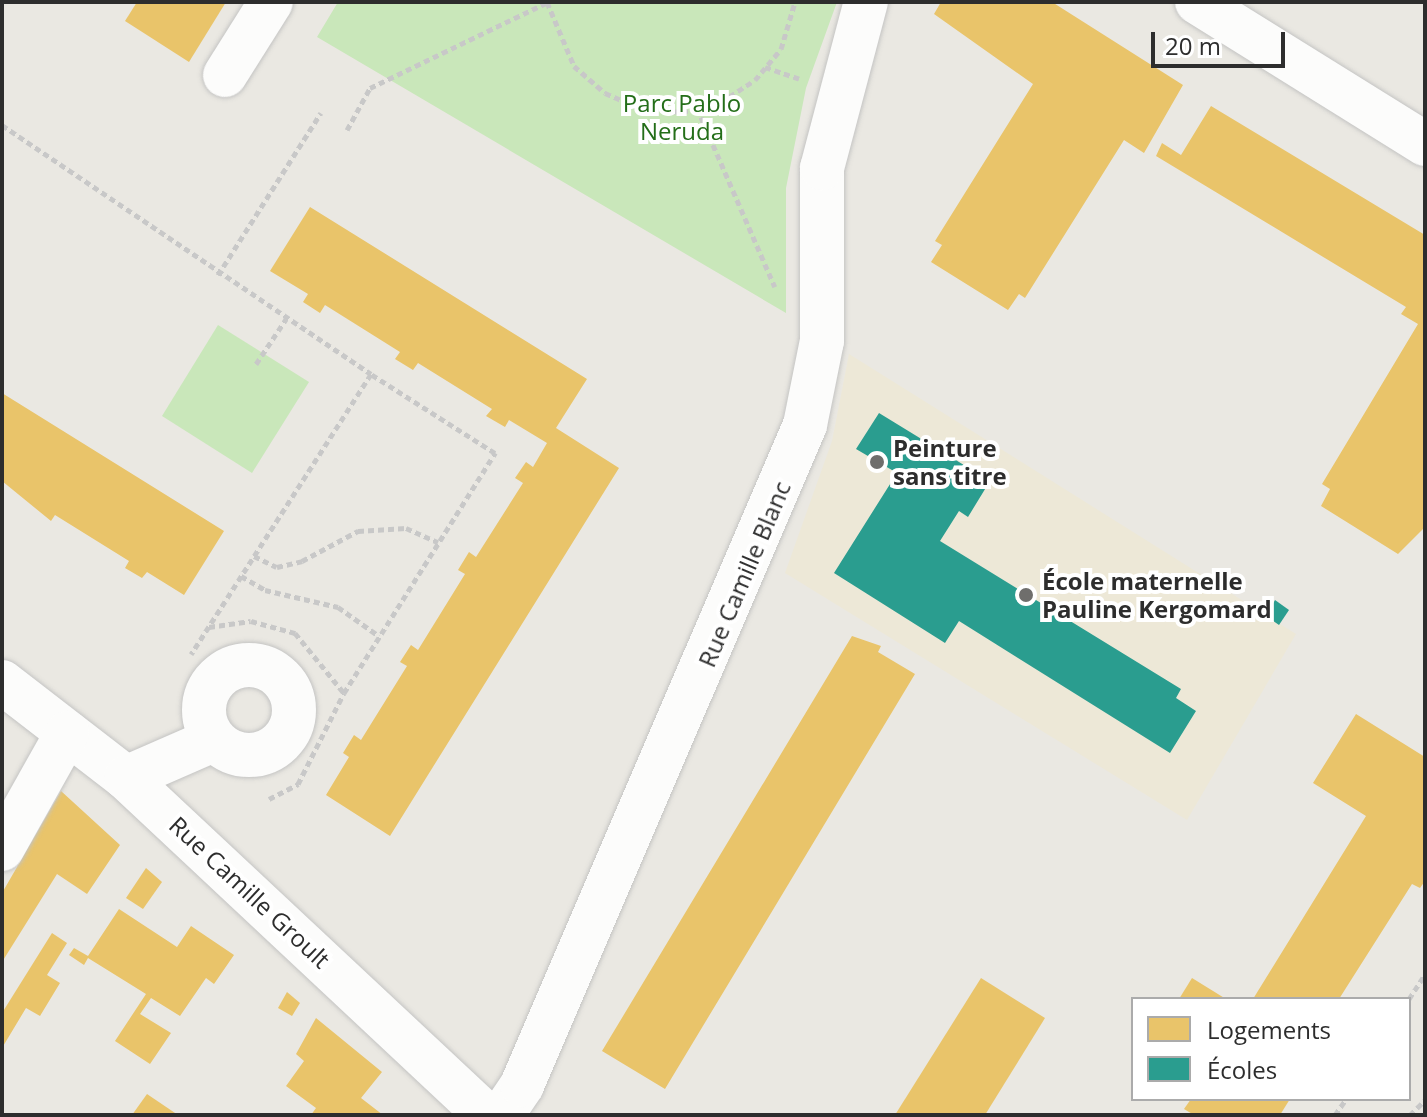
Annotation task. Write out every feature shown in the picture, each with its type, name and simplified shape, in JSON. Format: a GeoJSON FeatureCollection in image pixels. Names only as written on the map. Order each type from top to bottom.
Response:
{"type":"FeatureCollection","features":[{"type":"Feature","properties":{"kind":"street"},"geometry":{"type":"LineString","coordinates":[[225,75],[271,2]]}},
{"type":"Feature","properties":{"kind":"street","name":"Rue Camille Blanc"},"geometry":{"type":"LineString","coordinates":[[502,1115],[522,1085],[805,425],[822,341],[822,168],[866,2]]}},
{"type":"Feature","properties":{"kind":"street"},"geometry":{"type":"LineString","coordinates":[[1197,2],[1425,144]]}},
{"type":"Feature","properties":{"kind":"street","name":"Rue Camille Groult"},"geometry":{"type":"LineString","coordinates":[[2,683],[126,778],[486,1115]]}},
{"type":"Feature","properties":{"kind":"street"},"geometry":{"type":"LineString","coordinates":[[2,849],[67,733]]}},
{"type":"Feature","properties":{"kind":"street"},"geometry":{"type":"LineString","coordinates":[[126,778],[213,740]]}},
{"type":"Feature","properties":{"kind":"path"},"geometry":{"type":"LineString","coordinates":[[347,130],[370,88],[547,3],[574,66],[605,93],[642,109],[697,108],[721,102],[765,67],[781,49],[795,2]]}},
{"type":"Feature","properties":{"kind":"path"},"geometry":{"type":"LineString","coordinates":[[765,67],[808,82]]}},
{"type":"Feature","properties":{"kind":"path"},"geometry":{"type":"LineString","coordinates":[[697,108],[779,298]]}},
{"type":"Feature","properties":{"kind":"path"},"geometry":{"type":"LineString","coordinates":[[218,275],[321,113]]}},
{"type":"Feature","properties":{"kind":"path"},"geometry":{"type":"LineString","coordinates":[[2,125],[218,275],[495,453],[344,693],[298,784],[269,799]]}},
{"type":"Feature","properties":{"kind":"path"},"geometry":{"type":"LineString","coordinates":[[256,364],[286,319]]}},
{"type":"Feature","properties":{"kind":"path"},"geometry":{"type":"LineString","coordinates":[[191,654],[371,374]]}},
{"type":"Feature","properties":{"kind":"path"},"geometry":{"type":"LineString","coordinates":[[254,556],[277,567],[302,561],[358,531],[406,528],[438,542]]}},
{"type":"Feature","properties":{"kind":"path"},"geometry":{"type":"LineString","coordinates":[[241,576],[265,590],[338,607],[379,636]]}},
{"type":"Feature","properties":{"kind":"path"},"geometry":{"type":"LineString","coordinates":[[208,628],[251,621],[295,633],[344,693]]}},
{"type":"Feature","properties":{"kind":"path"},"geometry":{"type":"LineString","coordinates":[[1410,997],[1425,974]]}},
{"type":"Feature","properties":{"kind":"path"},"geometry":{"type":"LineString","coordinates":[[1410,1115],[1425,1100]]}},
{"type":"Feature","properties":{"kind":"shaded area","name":"École maternelle Pauline Kergomard"},"geometry":{"type":"Polygon","coordinates":[[[849,354],[1296,634],[1187,820],[785,573],[832,441],[849,354]]]}},
{"type":"Feature","properties":{"kind":"green space","name":"Parc Pablo Neruda"},"geometry":{"type":"Polygon","coordinates":[[[338,2],[837,2],[806,88],[786,188],[786,313],[317,37],[338,2]]]}},
{"type":"Feature","properties":{"kind":"green space"},"geometry":{"type":"Polygon","coordinates":[[[218,325],[309,382],[252,473],[162,416],[218,325]]]}},
{"type":"Feature","properties":{"kind":"building: Logements"},"geometry":{"type":"Polygon","coordinates":[[[137,2],[226,2],[189,62],[125,21],[137,2]]]}},
{"type":"Feature","properties":{"kind":"building: Logements"},"geometry":{"type":"Polygon","coordinates":[[[941,2],[1052,2],[1183,85],[1144,153],[1124,140],[1025,298],[1019,294],[1008,310],[931,262],[942,245],[935,241],[1033,84],[934,14],[941,2]]]}},
{"type":"Feature","properties":{"kind":"building: Logements"},"geometry":{"type":"Polygon","coordinates":[[[1211,106],[1425,235],[1425,527],[1398,554],[1321,506],[1330,489],[1322,484],[1418,324],[1401,314],[1406,307],[1156,156],[1162,143],[1181,155],[1211,106]]]}},
{"type":"Feature","properties":{"kind":"building: Logements"},"geometry":{"type":"Polygon","coordinates":[[[310,207],[587,379],[556,428],[619,468],[390,836],[326,795],[349,757],[343,753],[354,735],[361,740],[407,666],[400,662],[411,645],[418,650],[465,574],[458,570],[469,552],[476,557],[523,483],[515,478],[526,462],[533,467],[547,443],[509,420],[505,427],[486,416],[492,409],[418,363],[413,370],[395,359],[400,352],[325,305],[320,313],[303,302],[308,294],[270,271],[310,207]]]}},
{"type":"Feature","properties":{"kind":"building: Logements"},"geometry":{"type":"Polygon","coordinates":[[[2,393],[224,531],[184,595],[147,572],[142,578],[125,568],[129,561],[55,515],[51,521],[2,481],[2,393]]]}},
{"type":"Feature","properties":{"kind":"building: Logements"},"geometry":{"type":"Polygon","coordinates":[[[852,636],[881,646],[878,652],[915,674],[665,1089],[602,1051],[852,636]]]}},
{"type":"Feature","properties":{"kind":"building: Logements"},"geometry":{"type":"Polygon","coordinates":[[[1356,714],[1425,757],[1425,881],[1420,888],[1412,884],[1340,997],[1254,997],[1366,816],[1313,783],[1356,714]]]}},
{"type":"Feature","properties":{"kind":"building: Logements"},"geometry":{"type":"Polygon","coordinates":[[[61,791],[120,845],[87,894],[57,874],[2,962],[2,893],[61,791]]]}},
{"type":"Feature","properties":{"kind":"building: Logements"},"geometry":{"type":"Polygon","coordinates":[[[146,868],[162,882],[143,909],[126,898],[146,868]]]}},
{"type":"Feature","properties":{"kind":"building: Logements"},"geometry":{"type":"Polygon","coordinates":[[[119,909],[177,947],[191,926],[234,955],[214,984],[206,978],[180,1016],[151,998],[140,1014],[171,1033],[150,1064],[115,1041],[146,994],[88,958],[84,965],[69,955],[74,948],[88,956],[119,909]]]}},
{"type":"Feature","properties":{"kind":"building: Logements"},"geometry":{"type":"Polygon","coordinates":[[[52,933],[67,943],[47,975],[60,983],[40,1016],[26,1008],[2,1048],[2,1013],[52,933]]]}},
{"type":"Feature","properties":{"kind":"building: Logements"},"geometry":{"type":"Polygon","coordinates":[[[981,978],[1045,1018],[985,1115],[895,1115],[981,978]]]}},
{"type":"Feature","properties":{"kind":"building: Logements"},"geometry":{"type":"Polygon","coordinates":[[[1192,978],[1223,997],[1180,997],[1192,978]]]}},
{"type":"Feature","properties":{"kind":"building: Logements"},"geometry":{"type":"Polygon","coordinates":[[[287,992],[300,1003],[292,1016],[278,1008],[287,992]]]}},
{"type":"Feature","properties":{"kind":"building: Logements"},"geometry":{"type":"Polygon","coordinates":[[[316,1018],[382,1072],[361,1098],[383,1115],[311,1115],[316,1108],[286,1086],[304,1061],[296,1054],[316,1018]]]}},
{"type":"Feature","properties":{"kind":"building: Logements"},"geometry":{"type":"Polygon","coordinates":[[[147,1094],[178,1115],[132,1115],[147,1094]]]}},
{"type":"Feature","properties":{"kind":"building: Logements"},"geometry":{"type":"Polygon","coordinates":[[[1190,1101],[1289,1101],[1280,1115],[1194,1115],[1184,1109],[1190,1101]]]}},
{"type":"Feature","properties":{"kind":"building: Écoles"},"geometry":{"type":"Polygon","coordinates":[[[879,413],[990,481],[968,517],[959,511],[940,541],[1181,689],[1176,698],[1196,711],[1170,753],[959,621],[945,643],[834,573],[897,473],[856,449],[879,413]]]}},
{"type":"Feature","properties":{"kind":"building: Écoles"},"geometry":{"type":"Polygon","coordinates":[[[1275,600],[1289,610],[1279,625],[1266,616],[1275,600]]]}},
{"type":"Feature","properties":{"kind":"place","name":"Peinture sans titre"},"geometry":{"type":"Point","coordinates":[877,462]}},
{"type":"Feature","properties":{"kind":"place","name":"École maternelle Pauline Kergomard"},"geometry":{"type":"Point","coordinates":[1026,595]}}]}
